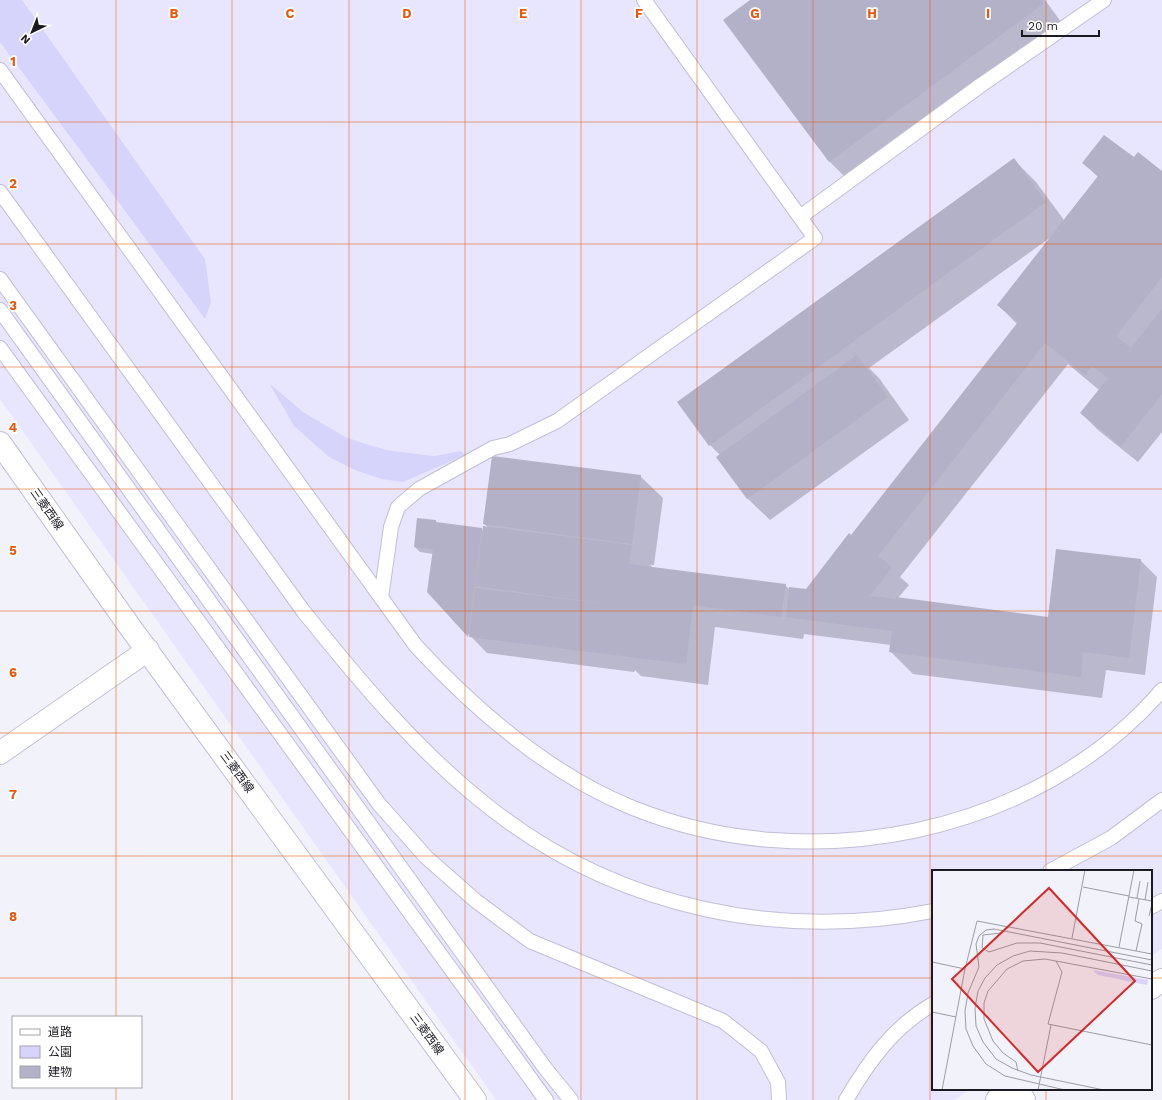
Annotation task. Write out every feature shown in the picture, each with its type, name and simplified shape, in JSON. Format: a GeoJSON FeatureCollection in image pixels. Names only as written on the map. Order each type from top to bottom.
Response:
{"type":"FeatureCollection","features":[{"type":"Feature","properties":{"kind":"street","name":"三菱西線"},"geometry":{"type":"LineString","coordinates":[[0,443],[148,650],[475,1100]]}},
{"type":"Feature","properties":{"kind":"street"},"geometry":{"type":"LineString","coordinates":[[0,753],[148,650]]}},
{"type":"Feature","properties":{"kind":"street"},"geometry":{"type":"LineString","coordinates":[[1152,987],[1162,980]]}},
{"type":"Feature","properties":{"kind":"street"},"geometry":{"type":"LineString","coordinates":[[997,1100],[1011,1090]]}},
{"type":"Feature","properties":{"kind":"street"},"geometry":{"type":"LineString","coordinates":[[1018,1090],[1024,1100]]}},
{"type":"Feature","properties":{"kind":"lane"},"geometry":{"type":"LineString","coordinates":[[381,598],[391,526],[398,507],[419,489],[493,448],[510,444],[558,422],[815,238],[644,0]]}},
{"type":"Feature","properties":{"kind":"lane"},"geometry":{"type":"LineString","coordinates":[[800,217],[981,85],[1104,0]]}},
{"type":"Feature","properties":{"kind":"lane"},"geometry":{"type":"LineString","coordinates":[[0,70],[416,646],[443,675],[500,726],[544,758],[597,790],[632,807],[686,826],[743,837],[801,842],[859,840],[916,831],[972,815],[1024,793],[1072,767],[1117,734],[1162,690]]}},
{"type":"Feature","properties":{"kind":"lane"},"geometry":{"type":"LineString","coordinates":[[0,192],[304,612],[350,668],[399,722],[452,776],[494,811],[519,830],[573,862],[630,888],[690,907],[752,918],[814,923],[877,920],[932,911]]}},
{"type":"Feature","properties":{"kind":"lane"},"geometry":{"type":"LineString","coordinates":[[0,279],[379,804],[426,857],[476,901],[530,941],[723,1021],[761,1051],[778,1082],[779,1100]]}},
{"type":"Feature","properties":{"kind":"lane"},"geometry":{"type":"LineString","coordinates":[[0,310],[545,1068],[571,1100]]}},
{"type":"Feature","properties":{"kind":"lane"},"geometry":{"type":"LineString","coordinates":[[0,348],[546,1100]]}},
{"type":"Feature","properties":{"kind":"lane"},"geometry":{"type":"LineString","coordinates":[[1052,870],[1111,838],[1162,800]]}},
{"type":"Feature","properties":{"kind":"lane"},"geometry":{"type":"LineString","coordinates":[[1152,907],[1162,901]]}},
{"type":"Feature","properties":{"kind":"lane"},"geometry":{"type":"LineString","coordinates":[[846,1100],[870,1061],[890,1036],[914,1016],[932,1005]]}},
{"type":"Feature","properties":{"kind":"shaded area"},"geometry":{"type":"Polygon","coordinates":[[[0,0],[1162,0],[1162,949],[1152,956],[1152,870],[932,870],[932,1090],[969,1090],[955,1100],[496,1100],[0,399],[0,0]]]}},
{"type":"Feature","properties":{"kind":"green space"},"geometry":{"type":"Polygon","coordinates":[[[0,0],[22,0],[205,259],[211,302],[205,319],[0,42],[0,0]]]}},
{"type":"Feature","properties":{"kind":"green space"},"geometry":{"type":"Polygon","coordinates":[[[269,383],[303,412],[345,437],[386,450],[434,456],[461,451],[465,455],[403,482],[381,479],[355,470],[329,457],[294,426],[269,383]]]}},
{"type":"Feature","properties":{"kind":"building"},"geometry":{"type":"Polygon","coordinates":[[[750,0],[1040,0],[1043,4],[829,162],[723,20],[750,0]]]}},
{"type":"Feature","properties":{"kind":"building"},"geometry":{"type":"Polygon","coordinates":[[[1104,135],[1134,157],[1138,152],[1162,171],[1162,277],[1116,336],[1131,348],[1162,309],[1162,394],[1121,446],[1080,413],[1108,378],[1092,366],[1085,375],[1045,343],[878,556],[892,567],[870,596],[896,599],[896,597],[1048,617],[1056,549],[1141,559],[1129,658],[1083,652],[1081,677],[889,652],[892,631],[786,617],[789,587],[806,589],[849,533],[851,535],[1018,322],[997,305],[1098,176],[1082,163],[1104,135]]]}},
{"type":"Feature","properties":{"kind":"building"},"geometry":{"type":"Polygon","coordinates":[[[1014,158],[1046,202],[709,446],[677,402],[1014,158]]]}},
{"type":"Feature","properties":{"kind":"building"},"geometry":{"type":"Polygon","coordinates":[[[857,355],[888,397],[747,499],[716,457],[857,355]]]}},
{"type":"Feature","properties":{"kind":"building"},"geometry":{"type":"Polygon","coordinates":[[[492,456],[641,475],[632,544],[483,524],[492,456]]]}},
{"type":"Feature","properties":{"kind":"building"},"geometry":{"type":"Polygon","coordinates":[[[417,518],[436,520],[435,528],[436,522],[482,528],[468,637],[427,592],[433,549],[414,547],[417,518]]]}},
{"type":"Feature","properties":{"kind":"building"},"geometry":{"type":"Polygon","coordinates":[[[483,526],[632,545],[629,564],[786,584],[781,617],[693,605],[686,664],[469,637],[475,588],[624,606],[475,586],[483,526]]]}}]}
